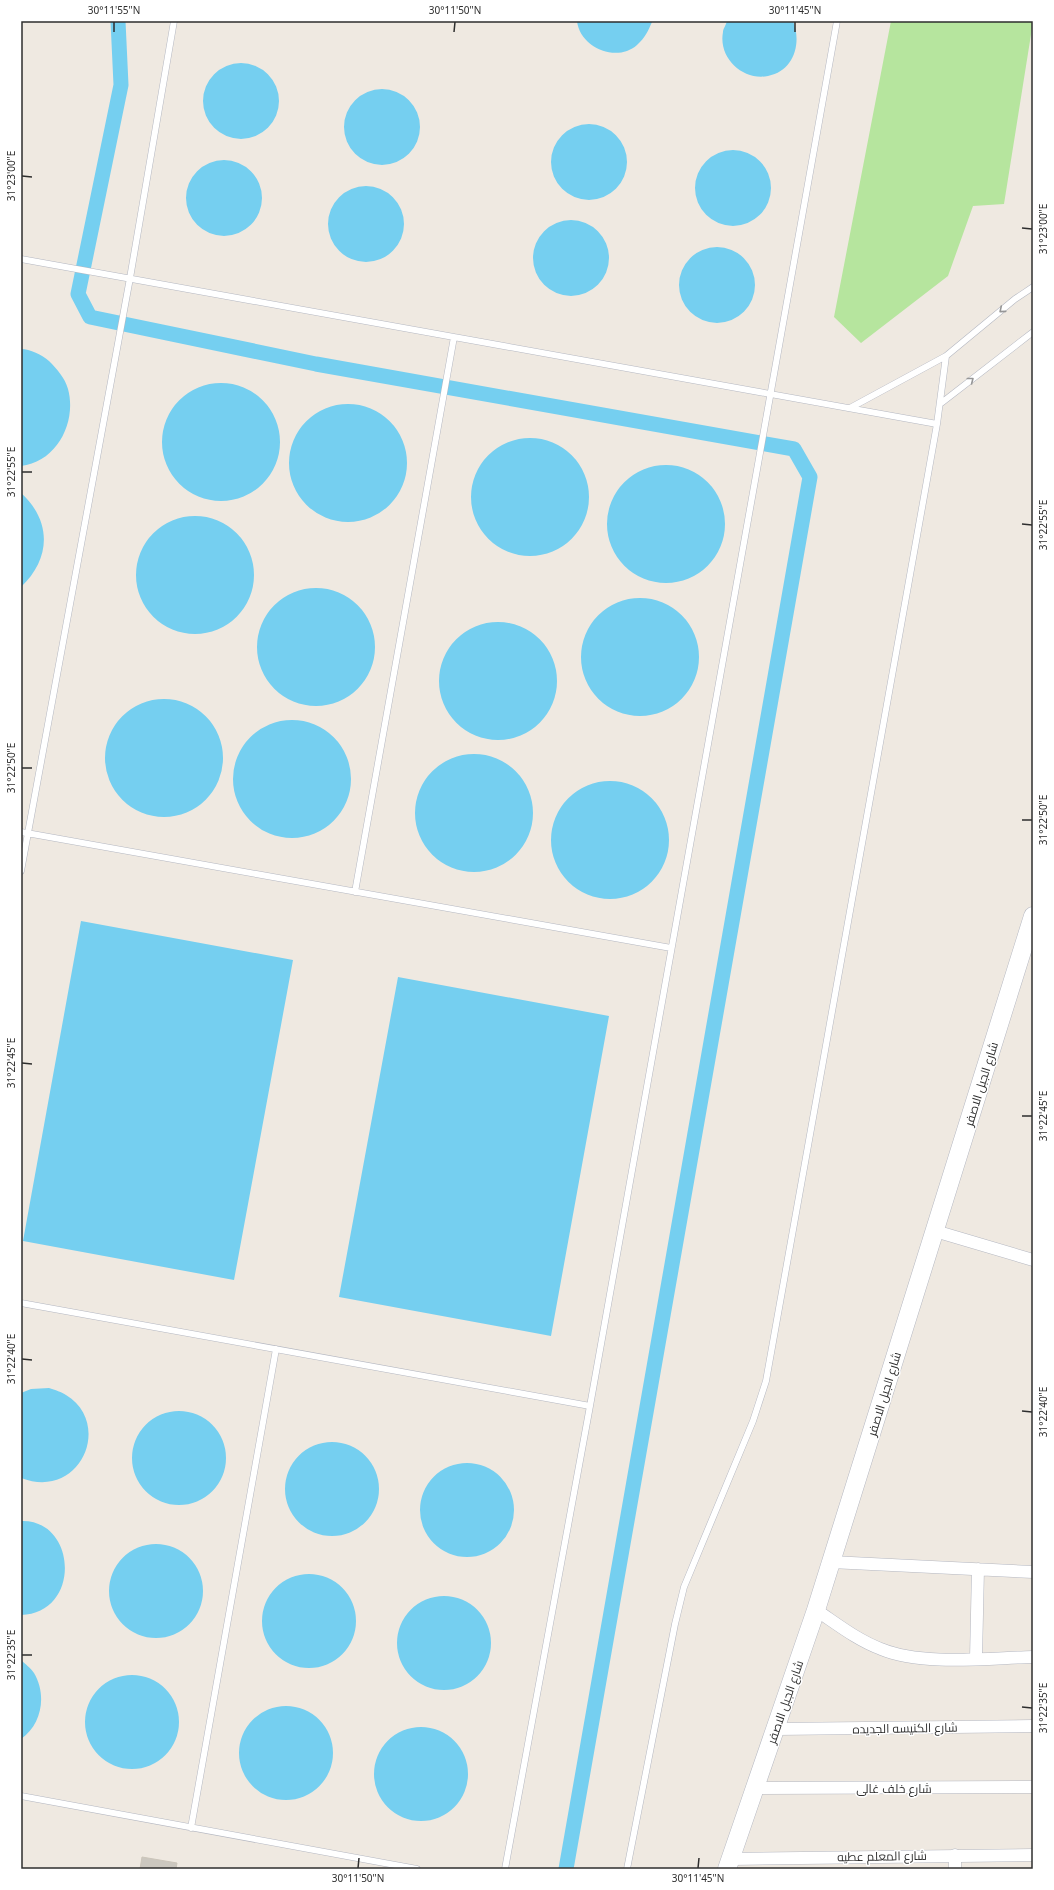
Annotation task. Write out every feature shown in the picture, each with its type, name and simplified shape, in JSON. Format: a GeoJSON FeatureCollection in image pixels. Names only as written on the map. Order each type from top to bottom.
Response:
{"type":"FeatureCollection","features":[{"type":"Feature","properties":{"kind":"street","name":"شارع الجبل الاصفر"},"geometry":{"type":"LineString","coordinates":[[729,1864],[816,1610],[1033,916]]}},
{"type":"Feature","properties":{"kind":"street"},"geometry":{"type":"LineString","coordinates":[[935,1231],[1033,1260]]}},
{"type":"Feature","properties":{"kind":"street"},"geometry":{"type":"LineString","coordinates":[[831,1562],[1033,1572]]}},
{"type":"Feature","properties":{"kind":"street"},"geometry":{"type":"LineString","coordinates":[[976,1658],[978,1569]]}},
{"type":"Feature","properties":{"kind":"street"},"geometry":{"type":"LineString","coordinates":[[816,1610],[853,1635],[881,1649],[903,1656],[926,1659],[1033,1656]]}},
{"type":"Feature","properties":{"kind":"street","name":"شارع الكنيسه الجديده"},"geometry":{"type":"LineString","coordinates":[[776,1729],[1033,1726]]}},
{"type":"Feature","properties":{"kind":"street","name":"شارع خلف غالى"},"geometry":{"type":"LineString","coordinates":[[754,1788],[1033,1787]]}},
{"type":"Feature","properties":{"kind":"street"},"geometry":{"type":"LineString","coordinates":[[955,1855],[955,1869]]}},
{"type":"Feature","properties":{"kind":"street","name":"شارع المعلم عطيه"},"geometry":{"type":"LineString","coordinates":[[729,1864],[834,1857],[1033,1855]]}},
{"type":"Feature","properties":{"kind":"street"},"geometry":{"type":"LineString","coordinates":[[833,1869],[834,1857]]}},
{"type":"Feature","properties":{"kind":"lane"},"geometry":{"type":"LineString","coordinates":[[21,871],[24,832],[130,278],[174,21]]}},
{"type":"Feature","properties":{"kind":"lane"},"geometry":{"type":"LineString","coordinates":[[505,1869],[590,1406],[670,948],[837,21]]}},
{"type":"Feature","properties":{"kind":"lane"},"geometry":{"type":"LineString","coordinates":[[21,259],[938,424]]}},
{"type":"Feature","properties":{"kind":"lane"},"geometry":{"type":"LineString","coordinates":[[850,408],[946,356],[1033,286]]}},
{"type":"Feature","properties":{"kind":"lane"},"geometry":{"type":"LineString","coordinates":[[940,404],[1033,332]]}},
{"type":"Feature","properties":{"kind":"lane"},"geometry":{"type":"LineString","coordinates":[[355,892],[454,337]]}},
{"type":"Feature","properties":{"kind":"lane"},"geometry":{"type":"LineString","coordinates":[[627,1869],[675,1624],[684,1587],[753,1421],[766,1381],[938,424],[946,356]]}},
{"type":"Feature","properties":{"kind":"lane"},"geometry":{"type":"LineString","coordinates":[[24,832],[670,948]]}},
{"type":"Feature","properties":{"kind":"lane"},"geometry":{"type":"LineString","coordinates":[[21,1303],[590,1406]]}},
{"type":"Feature","properties":{"kind":"lane"},"geometry":{"type":"LineString","coordinates":[[191,1828],[276,1349]]}},
{"type":"Feature","properties":{"kind":"lane"},"geometry":{"type":"LineString","coordinates":[[21,1796],[417,1869]]}},
{"type":"Feature","properties":{"kind":"green space"},"geometry":{"type":"Polygon","coordinates":[[[891,21],[1033,22],[1004,204],[973,206],[948,276],[861,343],[834,317],[891,21]]]}},
{"type":"Feature","properties":{"kind":"water"},"geometry":{"type":"Polygon","coordinates":[[[577,21],[652,22],[648,31],[637,45],[620,53],[601,50],[592,45],[585,39],[580,31],[577,21]]]}},
{"type":"Feature","properties":{"kind":"water"},"geometry":{"type":"Polygon","coordinates":[[[727,21],[793,21],[797,38],[794,55],[790,62],[777,73],[768,76],[759,77],[741,71],[728,59],[724,51],[722,42],[723,30],[727,21]]]}},
{"type":"Feature","properties":{"kind":"water"},"geometry":{"type":"Polygon","coordinates":[[[241,63],[255,66],[268,74],[276,87],[279,101],[276,115],[268,128],[255,136],[241,139],[227,136],[214,128],[206,115],[203,101],[206,87],[214,74],[227,66],[241,63]]]}},
{"type":"Feature","properties":{"kind":"water"},"geometry":{"type":"Polygon","coordinates":[[[382,89],[396,92],[409,100],[417,113],[420,127],[417,141],[409,154],[396,162],[382,165],[368,162],[355,154],[347,141],[344,127],[347,113],[355,100],[368,92],[382,89]]]}},
{"type":"Feature","properties":{"kind":"water"},"geometry":{"type":"Polygon","coordinates":[[[589,124],[603,127],[616,135],[624,148],[627,162],[624,176],[616,189],[603,197],[589,200],[575,197],[562,189],[554,176],[551,162],[554,148],[562,135],[575,127],[589,124]]]}},
{"type":"Feature","properties":{"kind":"water"},"geometry":{"type":"Polygon","coordinates":[[[733,150],[747,153],[760,161],[768,174],[771,188],[768,202],[760,215],[747,223],[733,226],[719,223],[706,215],[698,202],[695,188],[698,174],[706,161],[719,153],[733,150]]]}},
{"type":"Feature","properties":{"kind":"water"},"geometry":{"type":"Polygon","coordinates":[[[224,160],[238,163],[251,171],[259,184],[262,198],[259,212],[251,225],[238,233],[224,236],[210,233],[197,225],[189,212],[186,198],[189,184],[197,171],[210,163],[224,160]]]}},
{"type":"Feature","properties":{"kind":"water"},"geometry":{"type":"Polygon","coordinates":[[[366,186],[380,189],[393,197],[401,210],[404,224],[401,238],[393,251],[380,259],[366,262],[352,259],[339,251],[331,238],[328,224],[331,210],[339,197],[352,189],[366,186]]]}},
{"type":"Feature","properties":{"kind":"water"},"geometry":{"type":"Polygon","coordinates":[[[571,220],[585,223],[598,231],[606,244],[609,258],[606,272],[598,285],[585,293],[571,296],[557,293],[544,285],[536,272],[533,258],[536,244],[544,231],[557,223],[571,220]]]}},
{"type":"Feature","properties":{"kind":"water"},"geometry":{"type":"Polygon","coordinates":[[[717,247],[731,250],[744,258],[752,271],[755,285],[752,299],[744,312],[731,320],[717,323],[703,320],[690,312],[682,299],[679,285],[682,271],[690,258],[703,250],[717,247]]]}},
{"type":"Feature","properties":{"kind":"water"},"geometry":{"type":"Polygon","coordinates":[[[21,349],[36,353],[46,359],[60,374],[68,389],[70,414],[67,427],[54,449],[45,457],[34,463],[21,466],[21,349]]]}},
{"type":"Feature","properties":{"kind":"water"},"geometry":{"type":"Polygon","coordinates":[[[221,383],[244,387],[263,400],[276,419],[280,442],[276,465],[263,484],[244,497],[221,501],[198,497],[179,484],[166,465],[162,442],[166,419],[179,400],[198,387],[221,383]]]}},
{"type":"Feature","properties":{"kind":"water"},"geometry":{"type":"Polygon","coordinates":[[[348,404],[371,408],[390,421],[403,440],[407,463],[403,486],[390,505],[371,518],[348,522],[325,518],[306,505],[293,486],[289,463],[293,440],[306,421],[325,408],[348,404]]]}},
{"type":"Feature","properties":{"kind":"water"},"geometry":{"type":"Polygon","coordinates":[[[530,438],[553,442],[572,455],[585,474],[589,497],[585,520],[572,539],[553,552],[530,556],[507,552],[488,539],[475,520],[471,497],[475,474],[488,455],[507,442],[530,438]]]}},
{"type":"Feature","properties":{"kind":"water"},"geometry":{"type":"Polygon","coordinates":[[[666,465],[689,469],[708,482],[721,501],[725,524],[721,547],[708,566],[689,579],[666,583],[643,579],[624,566],[611,547],[607,524],[611,501],[624,482],[643,469],[666,465]]]}},
{"type":"Feature","properties":{"kind":"water"},"geometry":{"type":"Polygon","coordinates":[[[21,493],[31,504],[38,516],[43,528],[44,540],[38,564],[31,576],[21,587],[21,493]]]}},
{"type":"Feature","properties":{"kind":"water"},"geometry":{"type":"Polygon","coordinates":[[[195,516],[218,520],[237,533],[250,552],[254,575],[250,598],[237,617],[218,630],[195,634],[172,630],[153,617],[140,598],[136,575],[140,552],[153,533],[172,520],[195,516]]]}},
{"type":"Feature","properties":{"kind":"water"},"geometry":{"type":"Polygon","coordinates":[[[316,588],[339,592],[358,605],[371,624],[375,647],[371,670],[358,689],[339,702],[316,706],[293,702],[274,689],[261,670],[257,647],[261,624],[274,605],[293,592],[316,588]]]}},
{"type":"Feature","properties":{"kind":"water"},"geometry":{"type":"Polygon","coordinates":[[[640,598],[663,602],[682,615],[695,634],[699,657],[695,680],[682,699],[663,712],[640,716],[617,712],[598,699],[585,680],[581,657],[585,634],[598,615],[617,602],[640,598]]]}},
{"type":"Feature","properties":{"kind":"water"},"geometry":{"type":"Polygon","coordinates":[[[498,622],[521,626],[540,639],[553,658],[557,681],[553,704],[540,723],[521,736],[498,740],[475,736],[456,723],[443,704],[439,681],[443,658],[456,639],[475,626],[498,622]]]}},
{"type":"Feature","properties":{"kind":"water"},"geometry":{"type":"Polygon","coordinates":[[[164,699],[187,703],[206,716],[219,735],[223,758],[219,781],[206,800],[187,813],[164,817],[141,813],[122,800],[109,781],[105,758],[109,735],[122,716],[141,703],[164,699]]]}},
{"type":"Feature","properties":{"kind":"water"},"geometry":{"type":"Polygon","coordinates":[[[292,720],[315,724],[334,737],[347,756],[351,779],[347,802],[334,821],[315,834],[292,838],[269,834],[250,821],[237,802],[233,779],[237,756],[250,737],[269,724],[292,720]]]}},
{"type":"Feature","properties":{"kind":"water"},"geometry":{"type":"Polygon","coordinates":[[[474,754],[497,758],[516,771],[529,790],[533,813],[529,836],[516,855],[497,868],[474,872],[451,868],[432,855],[419,836],[415,813],[419,790],[432,771],[451,758],[474,754]]]}},
{"type":"Feature","properties":{"kind":"water"},"geometry":{"type":"Polygon","coordinates":[[[610,781],[633,785],[652,798],[665,817],[669,840],[665,863],[652,882],[633,895],[610,899],[587,895],[568,882],[555,863],[551,840],[555,817],[568,798],[587,785],[610,781]]]}},
{"type":"Feature","properties":{"kind":"water"},"geometry":{"type":"Polygon","coordinates":[[[81,921],[293,960],[234,1280],[23,1241],[81,921]]]}},
{"type":"Feature","properties":{"kind":"water"},"geometry":{"type":"Polygon","coordinates":[[[398,977],[609,1016],[551,1336],[339,1297],[398,977]]]}},
{"type":"Feature","properties":{"kind":"water"},"geometry":{"type":"Polygon","coordinates":[[[49,1388],[64,1394],[80,1408],[87,1423],[88,1440],[84,1456],[74,1469],[60,1479],[42,1482],[21,1478],[21,1393],[31,1389],[49,1388]]]}},
{"type":"Feature","properties":{"kind":"water"},"geometry":{"type":"Polygon","coordinates":[[[179,1411],[197,1414],[212,1425],[223,1440],[226,1458],[223,1476],[212,1491],[197,1502],[179,1505],[161,1502],[146,1491],[135,1476],[132,1458],[135,1440],[146,1425],[161,1414],[179,1411]]]}},
{"type":"Feature","properties":{"kind":"water"},"geometry":{"type":"Polygon","coordinates":[[[332,1442],[350,1445],[365,1456],[376,1471],[379,1489],[376,1507],[365,1522],[350,1533],[332,1536],[314,1533],[299,1522],[288,1507],[285,1489],[288,1471],[299,1456],[314,1445],[332,1442]]]}},
{"type":"Feature","properties":{"kind":"water"},"geometry":{"type":"Polygon","coordinates":[[[467,1463],[485,1466],[500,1477],[511,1492],[514,1510],[511,1528],[500,1543],[485,1554],[467,1557],[449,1554],[434,1543],[423,1528],[420,1510],[423,1492],[434,1477],[449,1466],[467,1463]]]}},
{"type":"Feature","properties":{"kind":"water"},"geometry":{"type":"Polygon","coordinates":[[[21,1521],[40,1524],[53,1535],[62,1549],[65,1566],[63,1584],[55,1599],[41,1610],[21,1615],[21,1521]]]}},
{"type":"Feature","properties":{"kind":"water"},"geometry":{"type":"Polygon","coordinates":[[[156,1544],[174,1547],[189,1558],[200,1573],[203,1591],[200,1609],[189,1624],[174,1635],[156,1638],[138,1635],[123,1624],[112,1609],[109,1591],[112,1573],[123,1558],[138,1547],[156,1544]]]}},
{"type":"Feature","properties":{"kind":"water"},"geometry":{"type":"Polygon","coordinates":[[[309,1574],[327,1577],[342,1588],[353,1603],[356,1621],[353,1639],[342,1654],[327,1665],[309,1668],[291,1665],[276,1654],[265,1639],[262,1621],[265,1603],[276,1588],[291,1577],[309,1574]]]}},
{"type":"Feature","properties":{"kind":"water"},"geometry":{"type":"Polygon","coordinates":[[[444,1596],[462,1599],[477,1610],[488,1625],[491,1643],[488,1661],[477,1676],[462,1687],[444,1690],[426,1687],[411,1676],[400,1661],[397,1643],[400,1625],[411,1610],[426,1599],[444,1596]]]}},
{"type":"Feature","properties":{"kind":"water"},"geometry":{"type":"Polygon","coordinates":[[[21,1660],[34,1673],[38,1682],[41,1700],[38,1717],[34,1725],[21,1739],[21,1660]]]}},
{"type":"Feature","properties":{"kind":"water"},"geometry":{"type":"Polygon","coordinates":[[[132,1675],[150,1678],[165,1689],[176,1704],[179,1722],[176,1740],[165,1755],[150,1766],[132,1769],[114,1766],[99,1755],[88,1740],[85,1722],[88,1704],[99,1689],[114,1678],[132,1675]]]}},
{"type":"Feature","properties":{"kind":"water"},"geometry":{"type":"Polygon","coordinates":[[[286,1706],[304,1709],[319,1720],[330,1735],[333,1753],[330,1771],[319,1786],[304,1797],[286,1800],[268,1797],[253,1786],[242,1771],[239,1753],[242,1735],[253,1720],[268,1709],[286,1706]]]}},
{"type":"Feature","properties":{"kind":"water"},"geometry":{"type":"Polygon","coordinates":[[[421,1727],[439,1730],[454,1741],[465,1756],[468,1774],[465,1792],[454,1807],[439,1818],[421,1821],[403,1818],[388,1807],[377,1792],[374,1774],[377,1756],[388,1741],[403,1730],[421,1727]]]}},
{"type":"Feature","properties":{"kind":"building"},"geometry":{"type":"Polygon","coordinates":[[[142,1857],[177,1863],[176,1869],[140,1869],[142,1857]]]}},
{"type":"Feature","properties":{"kind":"waterway"},"geometry":{"type":"LineString","coordinates":[[118,21],[121,85],[78,294],[90,317],[316,364],[794,449],[810,477],[566,1869]]}}]}
